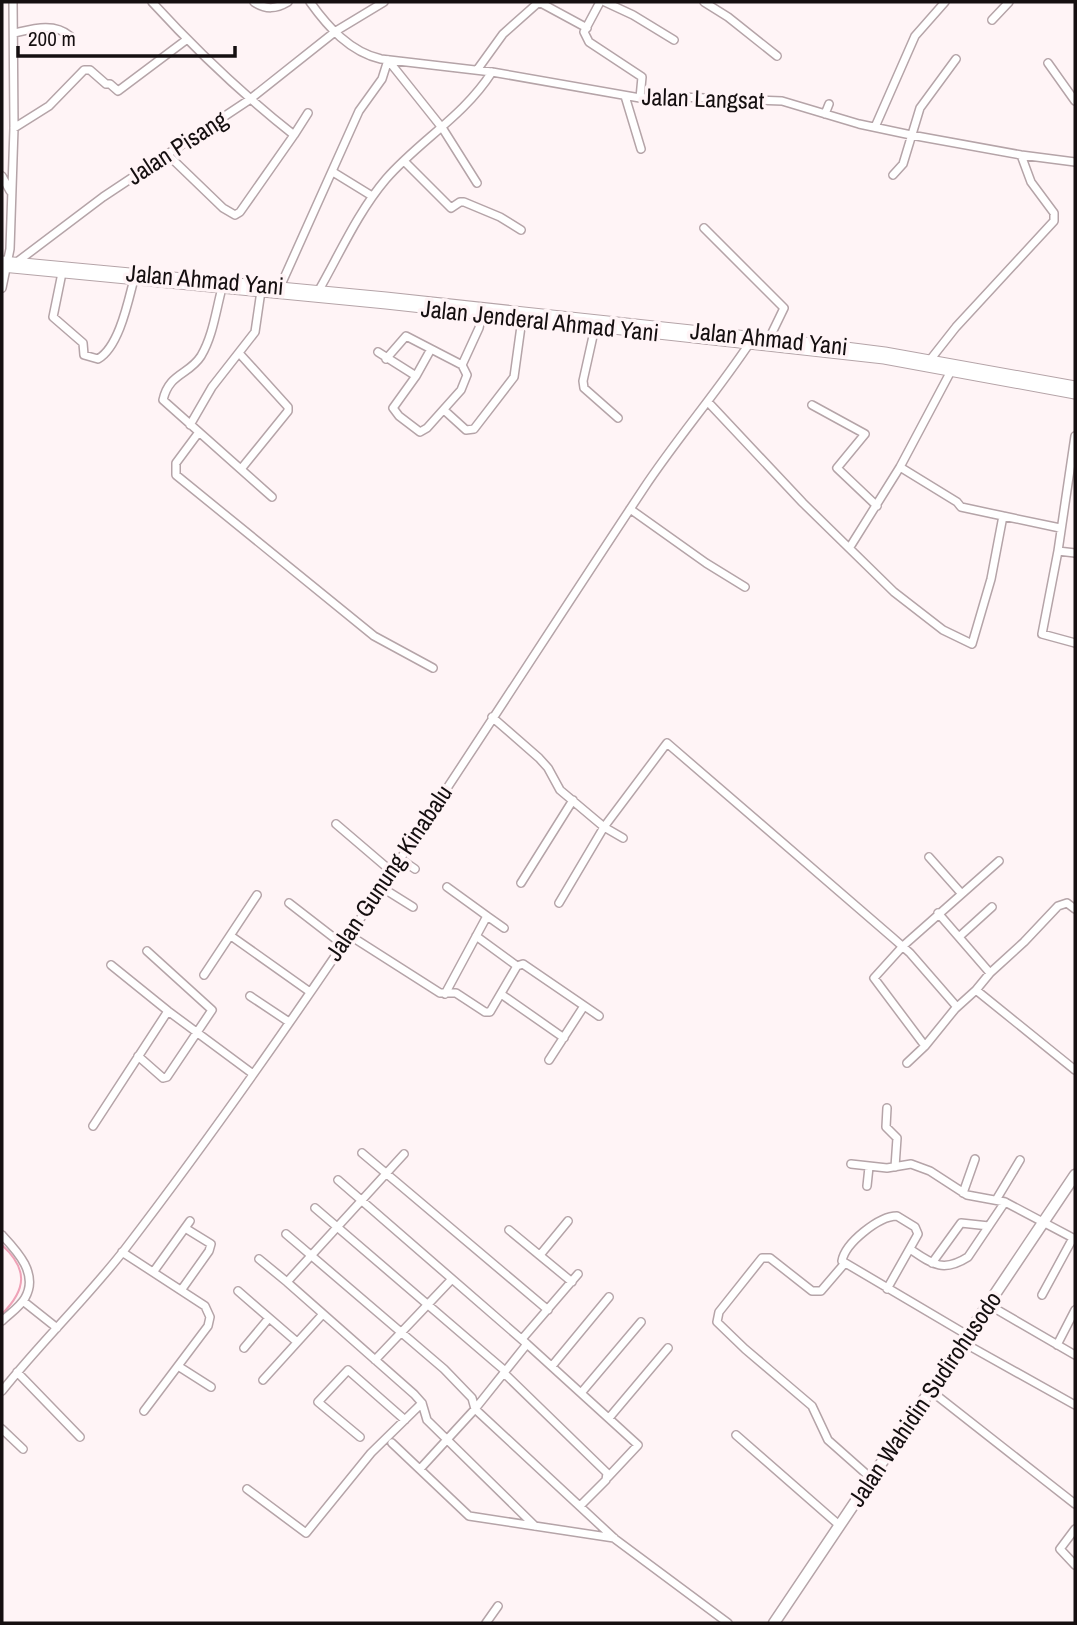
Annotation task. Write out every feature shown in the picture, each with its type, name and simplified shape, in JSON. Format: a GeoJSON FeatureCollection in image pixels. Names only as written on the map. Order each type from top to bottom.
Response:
{"type":"FeatureCollection","features":[{"type":"Feature","properties":{"kind":"highway","name":"Jalan Wahidin Sudirohusodo"},"geometry":{"type":"LineString","coordinates":[[774,1623],[1075,1175]]}},
{"type":"Feature","properties":{"kind":"main road","name":"Jalan Jenderal Ahmad Yani"},"geometry":{"type":"LineString","coordinates":[[7,264],[62,273],[261,292],[386,300]]}},
{"type":"Feature","properties":{"kind":"main road","name":"Jalan Ahmad Yani"},"geometry":{"type":"LineString","coordinates":[[7,264],[319,290],[751,341],[769,340],[885,352],[1075,386]]}},
{"type":"Feature","properties":{"kind":"main road","name":"Jalan Jenderal Ahmad Yani"},"geometry":{"type":"LineString","coordinates":[[488,312],[522,319],[751,341],[884,359],[1075,394]]}},
{"type":"Feature","properties":{"kind":"street"},"geometry":{"type":"LineString","coordinates":[[2,288],[7,264],[14,128],[13,2]]}},
{"type":"Feature","properties":{"kind":"street"},"geometry":{"type":"LineString","coordinates":[[152,2],[186,40],[250,100],[294,135]]}},
{"type":"Feature","properties":{"kind":"street"},"geometry":{"type":"LineString","coordinates":[[254,2],[262,8],[272,8],[288,2]]}},
{"type":"Feature","properties":{"kind":"street","name":"Jalan Langsat"},"geometry":{"type":"LineString","coordinates":[[310,2],[335,32],[359,52],[388,60],[492,72],[640,98],[769,100],[911,135],[1075,162]]}},
{"type":"Feature","properties":{"kind":"street","name":"Jalan Pisang"},"geometry":{"type":"LineString","coordinates":[[7,264],[250,100],[335,32],[384,2]]}},
{"type":"Feature","properties":{"kind":"street"},"geometry":{"type":"LineString","coordinates":[[477,70],[503,34],[539,2],[587,28]]}},
{"type":"Feature","properties":{"kind":"street"},"geometry":{"type":"LineString","coordinates":[[640,98],[642,77],[589,42],[584,32],[603,2],[633,15],[674,40]]}},
{"type":"Feature","properties":{"kind":"street"},"geometry":{"type":"LineString","coordinates":[[704,2],[778,56]]}},
{"type":"Feature","properties":{"kind":"street"},"geometry":{"type":"LineString","coordinates":[[875,127],[915,36],[945,2]]}},
{"type":"Feature","properties":{"kind":"street"},"geometry":{"type":"LineString","coordinates":[[992,20],[1009,2]]}},
{"type":"Feature","properties":{"kind":"street"},"geometry":{"type":"LineString","coordinates":[[14,33],[40,28],[63,29],[70,36]]}},
{"type":"Feature","properties":{"kind":"street"},"geometry":{"type":"LineString","coordinates":[[14,128],[48,106],[84,70],[90,70],[118,91],[186,40]]}},
{"type":"Feature","properties":{"kind":"street"},"geometry":{"type":"LineString","coordinates":[[893,175],[903,164],[924,102],[956,59]]}},
{"type":"Feature","properties":{"kind":"street"},"geometry":{"type":"LineString","coordinates":[[388,60],[443,129],[477,183]]}},
{"type":"Feature","properties":{"kind":"street"},"geometry":{"type":"LineString","coordinates":[[281,287],[359,111],[382,79],[388,60]]}},
{"type":"Feature","properties":{"kind":"street"},"geometry":{"type":"LineString","coordinates":[[1048,63],[1075,101]]}},
{"type":"Feature","properties":{"kind":"street"},"geometry":{"type":"LineString","coordinates":[[319,290],[372,196],[415,149],[443,129],[470,102],[492,72]]}},
{"type":"Feature","properties":{"kind":"street"},"geometry":{"type":"LineString","coordinates":[[625,96],[641,149]]}},
{"type":"Feature","properties":{"kind":"street"},"geometry":{"type":"LineString","coordinates":[[825,114],[829,104]]}},
{"type":"Feature","properties":{"kind":"street"},"geometry":{"type":"LineString","coordinates":[[167,154],[223,208],[235,215],[240,212],[308,113]]}},
{"type":"Feature","properties":{"kind":"street"},"geometry":{"type":"LineString","coordinates":[[930,360],[956,327],[1054,221],[1054,213],[1028,178],[1021,155]]}},
{"type":"Feature","properties":{"kind":"street"},"geometry":{"type":"LineString","coordinates":[[405,162],[451,208],[464,202],[500,217],[521,230]]}},
{"type":"Feature","properties":{"kind":"street"},"geometry":{"type":"LineString","coordinates":[[332,172],[372,196]]}},
{"type":"Feature","properties":{"kind":"street"},"geometry":{"type":"LineString","coordinates":[[2,176],[11,191]]}},
{"type":"Feature","properties":{"kind":"street"},"geometry":{"type":"LineString","coordinates":[[704,228],[784,308],[769,340]]}},
{"type":"Feature","properties":{"kind":"street"},"geometry":{"type":"LineString","coordinates":[[62,273],[52,317],[83,343],[84,355],[98,359],[104,356],[119,329],[134,279]]}},
{"type":"Feature","properties":{"kind":"street"},"geometry":{"type":"LineString","coordinates":[[222,288],[212,330],[200,356],[167,385],[163,401],[272,497]]}},
{"type":"Feature","properties":{"kind":"street"},"geometry":{"type":"LineString","coordinates":[[190,425],[212,387],[255,332],[261,292]]}},
{"type":"Feature","properties":{"kind":"street"},"geometry":{"type":"LineString","coordinates":[[462,365],[488,312]]}},
{"type":"Feature","properties":{"kind":"street"},"geometry":{"type":"LineString","coordinates":[[444,410],[466,430],[474,429],[514,377],[522,319]]}},
{"type":"Feature","properties":{"kind":"street"},"geometry":{"type":"LineString","coordinates":[[595,327],[584,388],[618,418]]}},
{"type":"Feature","properties":{"kind":"street"},"geometry":{"type":"LineString","coordinates":[[386,359],[404,337],[431,349],[462,365],[467,375],[461,390],[420,432],[393,410],[394,404],[416,376],[431,349]]}},
{"type":"Feature","properties":{"kind":"street","name":"Jalan Gunung Kinabalu"},"geometry":{"type":"LineString","coordinates":[[2,1391],[122,1252],[253,1074],[535,657],[630,509],[751,341]]}},
{"type":"Feature","properties":{"kind":"street"},"geometry":{"type":"LineString","coordinates":[[378,352],[416,376]]}},
{"type":"Feature","properties":{"kind":"street"},"geometry":{"type":"LineString","coordinates":[[239,353],[288,407],[288,411],[240,469]]}},
{"type":"Feature","properties":{"kind":"street"},"geometry":{"type":"LineString","coordinates":[[850,547],[900,467],[951,371]]}},
{"type":"Feature","properties":{"kind":"street"},"geometry":{"type":"LineString","coordinates":[[708,402],[803,503],[894,592],[954,637],[972,644],[991,579],[1003,516]]}},
{"type":"Feature","properties":{"kind":"street"},"geometry":{"type":"LineString","coordinates":[[812,405],[865,434],[837,468],[877,506]]}},
{"type":"Feature","properties":{"kind":"street"},"geometry":{"type":"LineString","coordinates":[[199,432],[176,463],[176,475],[374,636],[433,668]]}},
{"type":"Feature","properties":{"kind":"street"},"geometry":{"type":"LineString","coordinates":[[1075,436],[1058,551],[1042,634],[1075,643]]}},
{"type":"Feature","properties":{"kind":"street"},"geometry":{"type":"LineString","coordinates":[[900,467],[961,507],[1060,528]]}},
{"type":"Feature","properties":{"kind":"street"},"geometry":{"type":"LineString","coordinates":[[630,509],[746,587]]}},
{"type":"Feature","properties":{"kind":"street"},"geometry":{"type":"LineString","coordinates":[[1058,551],[1075,553]]}},
{"type":"Feature","properties":{"kind":"street"},"geometry":{"type":"LineString","coordinates":[[492,717],[539,758],[559,788],[604,827],[623,838]]}},
{"type":"Feature","properties":{"kind":"street"},"geometry":{"type":"LineString","coordinates":[[559,903],[604,827],[667,743],[903,946],[957,1007]]}},
{"type":"Feature","properties":{"kind":"street"},"geometry":{"type":"LineString","coordinates":[[521,883],[573,800]]}},
{"type":"Feature","properties":{"kind":"street"},"geometry":{"type":"LineString","coordinates":[[336,824],[391,871]]}},
{"type":"Feature","properties":{"kind":"street"},"geometry":{"type":"LineString","coordinates":[[929,857],[961,893]]}},
{"type":"Feature","properties":{"kind":"street"},"geometry":{"type":"LineString","coordinates":[[399,858],[415,869]]}},
{"type":"Feature","properties":{"kind":"street"},"geometry":{"type":"LineString","coordinates":[[925,1046],[874,980],[903,946],[999,861]]}},
{"type":"Feature","properties":{"kind":"street"},"geometry":{"type":"LineString","coordinates":[[381,887],[413,907]]}},
{"type":"Feature","properties":{"kind":"street"},"geometry":{"type":"LineString","coordinates":[[447,887],[504,928]]}},
{"type":"Feature","properties":{"kind":"street"},"geometry":{"type":"LineString","coordinates":[[204,975],[257,895]]}},
{"type":"Feature","properties":{"kind":"street"},"geometry":{"type":"LineString","coordinates":[[289,903],[342,944]]}},
{"type":"Feature","properties":{"kind":"street"},"geometry":{"type":"LineString","coordinates":[[906,1063],[925,1046],[957,1007],[1058,906],[1067,904],[1075,909]]}},
{"type":"Feature","properties":{"kind":"street"},"geometry":{"type":"LineString","coordinates":[[960,936],[992,907]]}},
{"type":"Feature","properties":{"kind":"street"},"geometry":{"type":"LineString","coordinates":[[938,913],[990,973]]}},
{"type":"Feature","properties":{"kind":"street"},"geometry":{"type":"LineString","coordinates":[[445,994],[487,916]]}},
{"type":"Feature","properties":{"kind":"street"},"geometry":{"type":"LineString","coordinates":[[349,935],[440,993],[456,993],[486,1013],[490,1012],[517,966]]}},
{"type":"Feature","properties":{"kind":"street"},"geometry":{"type":"LineString","coordinates":[[231,936],[310,992]]}},
{"type":"Feature","properties":{"kind":"street"},"geometry":{"type":"LineString","coordinates":[[476,936],[517,966],[525,965],[599,1016]]}},
{"type":"Feature","properties":{"kind":"street"},"geometry":{"type":"LineString","coordinates":[[138,1056],[165,1078],[212,1009],[146,950]]}},
{"type":"Feature","properties":{"kind":"street"},"geometry":{"type":"LineString","coordinates":[[111,965],[253,1074]]}},
{"type":"Feature","properties":{"kind":"street"},"geometry":{"type":"LineString","coordinates":[[976,990],[1075,1070]]}},
{"type":"Feature","properties":{"kind":"street"},"geometry":{"type":"LineString","coordinates":[[501,994],[564,1038]]}},
{"type":"Feature","properties":{"kind":"street"},"geometry":{"type":"LineString","coordinates":[[250,996],[289,1022]]}},
{"type":"Feature","properties":{"kind":"street"},"geometry":{"type":"LineString","coordinates":[[549,1060],[584,1006]]}},
{"type":"Feature","properties":{"kind":"street"},"geometry":{"type":"LineString","coordinates":[[93,1126],[169,1011]]}},
{"type":"Feature","properties":{"kind":"street"},"geometry":{"type":"LineString","coordinates":[[887,1108],[886,1127],[897,1138],[895,1167]]}},
{"type":"Feature","properties":{"kind":"street"},"geometry":{"type":"LineString","coordinates":[[362,1153],[548,1310]]}},
{"type":"Feature","properties":{"kind":"street"},"geometry":{"type":"LineString","coordinates":[[286,1282],[404,1154]]}},
{"type":"Feature","properties":{"kind":"street"},"geometry":{"type":"LineString","coordinates":[[963,1193],[975,1159]]}},
{"type":"Feature","properties":{"kind":"street"},"geometry":{"type":"LineString","coordinates":[[996,1200],[1020,1160]]}},
{"type":"Feature","properties":{"kind":"street"},"geometry":{"type":"LineString","coordinates":[[851,1164],[869,1167],[911,1164],[919,1166],[963,1193],[1005,1202],[1074,1238],[1042,1295]]}},
{"type":"Feature","properties":{"kind":"street"},"geometry":{"type":"LineString","coordinates":[[867,1186],[869,1167]]}},
{"type":"Feature","properties":{"kind":"street"},"geometry":{"type":"LineString","coordinates":[[338,1180],[525,1341],[638,1445],[580,1506]]}},
{"type":"Feature","properties":{"kind":"street"},"geometry":{"type":"LineString","coordinates":[[910,1249],[932,1264],[946,1267],[966,1259],[1005,1202]]}},
{"type":"Feature","properties":{"kind":"street"},"geometry":{"type":"LineString","coordinates":[[315,1209],[505,1372],[605,1470],[607,1477]]}},
{"type":"Feature","properties":{"kind":"street"},"geometry":{"type":"LineString","coordinates":[[887,1289],[918,1234],[903,1218],[890,1216],[869,1228],[855,1241],[842,1256],[842,1261],[966,1339],[1075,1405]]}},
{"type":"Feature","properties":{"kind":"street"},"geometry":{"type":"LineString","coordinates":[[154,1271],[190,1221]]}},
{"type":"Feature","properties":{"kind":"street"},"geometry":{"type":"LineString","coordinates":[[540,1255],[568,1221]]}},
{"type":"Feature","properties":{"kind":"street"},"geometry":{"type":"LineString","coordinates":[[932,1264],[961,1223],[989,1226]]}},
{"type":"Feature","properties":{"kind":"street"},"geometry":{"type":"LineString","coordinates":[[181,1289],[211,1248],[210,1242],[185,1228]]}},
{"type":"Feature","properties":{"kind":"street"},"geometry":{"type":"LineString","coordinates":[[509,1230],[572,1282]]}},
{"type":"Feature","properties":{"kind":"street"},"geometry":{"type":"LineString","coordinates":[[286,1234],[444,1369],[472,1398],[475,1409],[615,1539],[728,1623]]}},
{"type":"Feature","properties":{"kind":"street"},"geometry":{"type":"LineString","coordinates":[[2,1235],[17,1250],[26,1265],[28,1287],[23,1301],[2,1321]]}},
{"type":"Feature","properties":{"kind":"street"},"geometry":{"type":"LineString","coordinates":[[122,1252],[205,1306],[210,1320],[144,1412]]}},
{"type":"Feature","properties":{"kind":"street"},"geometry":{"type":"LineString","coordinates":[[845,1263],[821,1291],[817,1292],[812,1291],[770,1258],[762,1258],[719,1312],[717,1322],[812,1406],[830,1441],[872,1479]]}},
{"type":"Feature","properties":{"kind":"street"},"geometry":{"type":"LineString","coordinates":[[258,1259],[422,1403],[427,1420],[535,1526]]}},
{"type":"Feature","properties":{"kind":"street"},"geometry":{"type":"LineString","coordinates":[[420,1469],[505,1372],[548,1310],[578,1274]]}},
{"type":"Feature","properties":{"kind":"street"},"geometry":{"type":"LineString","coordinates":[[375,1360],[452,1279]]}},
{"type":"Feature","properties":{"kind":"street"},"geometry":{"type":"LineString","coordinates":[[238,1291],[297,1342]]}},
{"type":"Feature","properties":{"kind":"street"},"geometry":{"type":"LineString","coordinates":[[552,1366],[609,1297]]}},
{"type":"Feature","properties":{"kind":"street"},"geometry":{"type":"LineString","coordinates":[[23,1301],[57,1328]]}},
{"type":"Feature","properties":{"kind":"street"},"geometry":{"type":"LineString","coordinates":[[989,1305],[1075,1355]]}},
{"type":"Feature","properties":{"kind":"street"},"geometry":{"type":"LineString","coordinates":[[1057,1345],[1075,1310]]}},
{"type":"Feature","properties":{"kind":"street"},"geometry":{"type":"LineString","coordinates":[[263,1380],[322,1315]]}},
{"type":"Feature","properties":{"kind":"street"},"geometry":{"type":"LineString","coordinates":[[244,1348],[269,1318]]}},
{"type":"Feature","properties":{"kind":"street"},"geometry":{"type":"LineString","coordinates":[[581,1393],[641,1322]]}},
{"type":"Feature","properties":{"kind":"street"},"geometry":{"type":"LineString","coordinates":[[609,1418],[668,1348]]}},
{"type":"Feature","properties":{"kind":"street"},"geometry":{"type":"LineString","coordinates":[[178,1366],[211,1387]]}},
{"type":"Feature","properties":{"kind":"street"},"geometry":{"type":"LineString","coordinates":[[359,1437],[318,1402],[348,1370],[405,1420]]}},
{"type":"Feature","properties":{"kind":"street"},"geometry":{"type":"LineString","coordinates":[[18,1371],[80,1437]]}},
{"type":"Feature","properties":{"kind":"street"},"geometry":{"type":"LineString","coordinates":[[931,1391],[1075,1504]]}},
{"type":"Feature","properties":{"kind":"street"},"geometry":{"type":"LineString","coordinates":[[247,1489],[306,1533],[371,1453],[422,1403]]}},
{"type":"Feature","properties":{"kind":"street"},"geometry":{"type":"LineString","coordinates":[[2,1429],[23,1449]]}},
{"type":"Feature","properties":{"kind":"street"},"geometry":{"type":"LineString","coordinates":[[736,1435],[839,1525]]}},
{"type":"Feature","properties":{"kind":"street"},"geometry":{"type":"LineString","coordinates":[[392,1443],[469,1516],[615,1539]]}},
{"type":"Feature","properties":{"kind":"street"},"geometry":{"type":"LineString","coordinates":[[1075,1529],[1060,1549],[1075,1565]]}},
{"type":"Feature","properties":{"kind":"street"},"geometry":{"type":"LineString","coordinates":[[486,1623],[498,1606]]}},
{"type":"Feature","properties":{"kind":"waterway"},"geometry":{"type":"LineString","coordinates":[[2,1245],[16,1262],[21,1279],[16,1296],[2,1314]]}}]}
